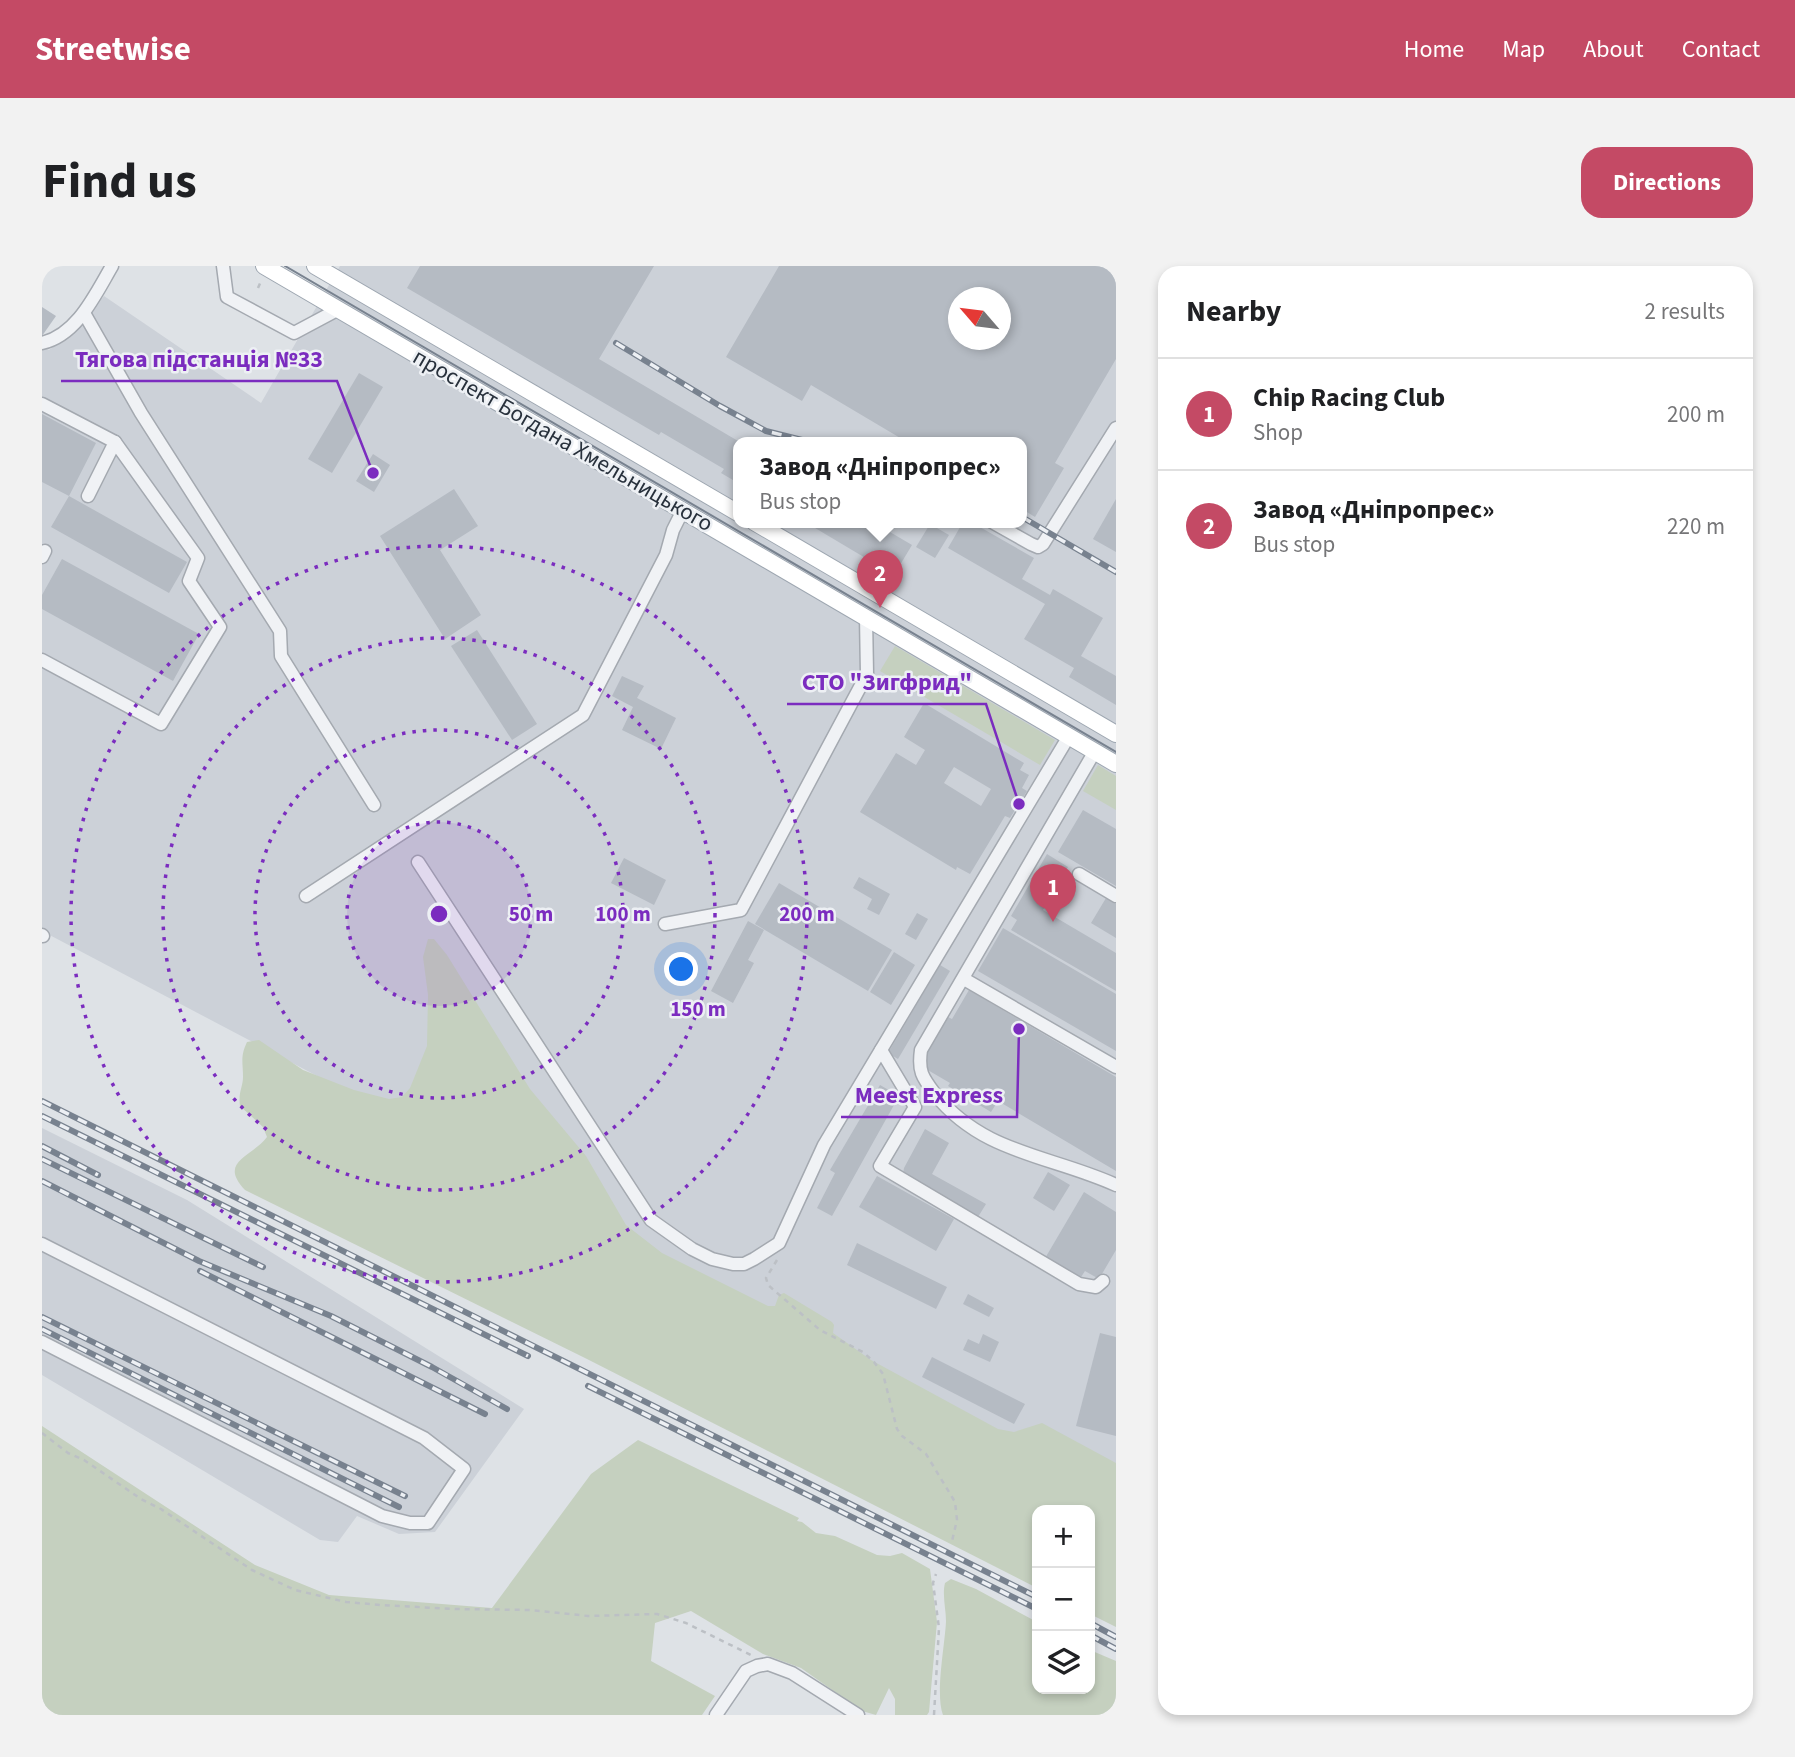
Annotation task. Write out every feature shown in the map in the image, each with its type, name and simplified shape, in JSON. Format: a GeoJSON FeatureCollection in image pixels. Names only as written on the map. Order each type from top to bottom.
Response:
{"type":"FeatureCollection","features":[{"type":"Feature","properties":{"kind":"main road","name":"проспект Богдана Хмельницького"},"geometry":{"type":"LineString","coordinates":[[264,266],[1116,764]]}},
{"type":"Feature","properties":{"kind":"main road"},"geometry":{"type":"LineString","coordinates":[[295,284],[306,266]]}},
{"type":"Feature","properties":{"kind":"main road","name":"проспект Богдана Хмельницького"},"geometry":{"type":"LineString","coordinates":[[315,266],[733,510]]}},
{"type":"Feature","properties":{"kind":"main road"},"geometry":{"type":"LineString","coordinates":[[764,528],[1116,734]]}},
{"type":"Feature","properties":{"kind":"lane"},"geometry":{"type":"LineString","coordinates":[[42,343],[67,331],[84,313],[112,266]]}},
{"type":"Feature","properties":{"kind":"lane"},"geometry":{"type":"LineString","coordinates":[[223,266],[228,297],[294,334],[339,309]]}},
{"type":"Feature","properties":{"kind":"lane"},"geometry":{"type":"LineString","coordinates":[[84,313],[141,413],[280,631],[281,656],[374,805]]}},
{"type":"Feature","properties":{"kind":"lane"},"geometry":{"type":"LineString","coordinates":[[42,404],[116,442],[198,558],[189,581],[220,627],[161,724],[42,660]]}},
{"type":"Feature","properties":{"kind":"lane"},"geometry":{"type":"LineString","coordinates":[[1003,528],[1038,547],[1043,544],[1112,443],[1116,428]]}},
{"type":"Feature","properties":{"kind":"lane"},"geometry":{"type":"LineString","coordinates":[[88,496],[116,442]]}},
{"type":"Feature","properties":{"kind":"lane"},"geometry":{"type":"LineString","coordinates":[[306,895],[583,715],[666,555],[673,530],[683,510]]}},
{"type":"Feature","properties":{"kind":"lane"},"geometry":{"type":"LineString","coordinates":[[665,924],[741,910],[867,674],[866,617]]}},
{"type":"Feature","properties":{"kind":"lane"},"geometry":{"type":"LineString","coordinates":[[418,862],[651,1220],[692,1249],[712,1259],[744,1264],[779,1243],[824,1145],[1069,736]]}},
{"type":"Feature","properties":{"kind":"lane"},"geometry":{"type":"LineString","coordinates":[[1095,751],[921,1050],[919,1067],[925,1082],[951,1114],[991,1140],[1002,1146],[1088,1172],[1116,1185]]}},
{"type":"Feature","properties":{"kind":"lane"},"geometry":{"type":"LineString","coordinates":[[1079,873],[1116,896]]}},
{"type":"Feature","properties":{"kind":"lane"},"geometry":{"type":"LineString","coordinates":[[964,979],[1116,1067]]}},
{"type":"Feature","properties":{"kind":"lane"},"geometry":{"type":"LineString","coordinates":[[881,1050],[915,1107],[880,1166],[1079,1284],[1097,1287],[1102,1281]]}},
{"type":"Feature","properties":{"kind":"lane"},"geometry":{"type":"LineString","coordinates":[[42,1244],[424,1438],[464,1469],[428,1522],[410,1523],[382,1516],[42,1342]]}},
{"type":"Feature","properties":{"kind":"lane"},"geometry":{"type":"LineString","coordinates":[[716,1715],[746,1671],[768,1664],[792,1673],[858,1715]]}},
{"type":"Feature","properties":{"kind":"path"},"geometry":{"type":"LineString","coordinates":[[779,1243],[778,1257],[766,1282],[820,1330],[863,1352],[883,1374],[897,1429],[926,1454],[955,1502],[957,1520],[952,1541]]}},
{"type":"Feature","properties":{"kind":"path"},"geometry":{"type":"LineString","coordinates":[[42,1433],[68,1453],[84,1460],[252,1570],[295,1590],[346,1602],[380,1605],[531,1610],[588,1616],[657,1614],[686,1623],[737,1646],[768,1664]]}},
{"type":"Feature","properties":{"kind":"path"},"geometry":{"type":"LineString","coordinates":[[934,1715],[940,1628],[933,1583],[936,1574]]}},
{"type":"Feature","properties":{"kind":"shaded area"},"geometry":{"type":"Polygon","coordinates":[[[340,266],[1116,266],[1116,1497],[42,931],[42,347],[49,350],[74,331],[104,296],[261,403],[340,266]]]}},
{"type":"Feature","properties":{"kind":"shaded area"},"geometry":{"type":"Polygon","coordinates":[[[42,1128],[187,1200],[524,1409],[435,1532],[399,1534],[357,1516],[338,1542],[320,1540],[42,1375],[42,1128]]]}},
{"type":"Feature","properties":{"kind":"green space"},"geometry":{"type":"Polygon","coordinates":[[[895,646],[1055,740],[1040,765],[880,671],[895,646]]]}},
{"type":"Feature","properties":{"kind":"green space"},"geometry":{"type":"Polygon","coordinates":[[[1098,765],[1116,776],[1116,810],[1083,791],[1098,765]]]}},
{"type":"Feature","properties":{"kind":"green space"},"geometry":{"type":"Polygon","coordinates":[[[428,939],[434,939],[447,955],[530,1089],[586,1156],[626,1225],[662,1253],[768,1306],[775,1306],[779,1295],[784,1293],[832,1322],[833,1333],[871,1360],[998,1429],[1014,1432],[1042,1423],[1116,1463],[1116,1627],[1095,1616],[1095,1505],[1032,1505],[1032,1585],[587,1359],[245,1190],[235,1172],[236,1166],[267,1137],[263,1127],[240,1106],[243,1056],[247,1042],[259,1040],[303,1070],[354,1090],[389,1099],[402,1097],[410,1088],[427,1046],[428,995],[423,957],[428,939]]]}},
{"type":"Feature","properties":{"kind":"green space"},"geometry":{"type":"Polygon","coordinates":[[[42,1426],[255,1565],[329,1595],[492,1608],[591,1474],[638,1440],[799,1518],[797,1521],[816,1533],[835,1536],[877,1555],[902,1553],[930,1569],[937,1622],[929,1712],[927,1715],[895,1715],[895,1699],[889,1688],[876,1715],[862,1711],[801,1668],[763,1654],[691,1611],[655,1623],[651,1661],[715,1696],[702,1715],[42,1715],[42,1426]]]}},
{"type":"Feature","properties":{"kind":"green space"},"geometry":{"type":"Polygon","coordinates":[[[951,1579],[976,1589],[1032,1619],[1032,1694],[1095,1694],[1095,1652],[1116,1661],[1116,1715],[943,1715],[940,1695],[946,1621],[945,1583],[951,1579]]]}},
{"type":"Feature","properties":{"kind":"building"},"geometry":{"type":"Polygon","coordinates":[[[420,266],[654,266],[599,359],[733,438],[733,480],[721,473],[724,469],[661,432],[659,435],[407,288],[420,266]]]}},
{"type":"Feature","properties":{"kind":"building"},"geometry":{"type":"Polygon","coordinates":[[[779,266],[1116,266],[1116,359],[1055,463],[1064,468],[1035,517],[1027,512],[1027,437],[899,437],[811,385],[802,401],[726,357],[779,266]]]}},
{"type":"Feature","properties":{"kind":"building"},"geometry":{"type":"Polygon","coordinates":[[[42,307],[56,316],[42,336],[42,307]]]}},
{"type":"Feature","properties":{"kind":"building"},"geometry":{"type":"Polygon","coordinates":[[[359,373],[383,387],[332,473],[308,459],[359,373]]]}},
{"type":"Feature","properties":{"kind":"building"},"geometry":{"type":"Polygon","coordinates":[[[42,414],[96,443],[69,496],[42,482],[42,414]]]}},
{"type":"Feature","properties":{"kind":"building"},"geometry":{"type":"Polygon","coordinates":[[[373,454],[390,465],[374,492],[356,481],[373,454]]]}},
{"type":"Feature","properties":{"kind":"building"},"geometry":{"type":"Polygon","coordinates":[[[454,489],[478,526],[440,550],[481,615],[445,639],[380,536],[454,489]]]}},
{"type":"Feature","properties":{"kind":"building"},"geometry":{"type":"Polygon","coordinates":[[[69,496],[187,562],[169,593],[51,527],[69,496]]]}},
{"type":"Feature","properties":{"kind":"building"},"geometry":{"type":"Polygon","coordinates":[[[1116,499],[1116,552],[1093,539],[1116,499]]]}},
{"type":"Feature","properties":{"kind":"building"},"geometry":{"type":"Polygon","coordinates":[[[815,528],[883,528],[912,545],[894,575],[815,528]]]}},
{"type":"Feature","properties":{"kind":"building"},"geometry":{"type":"Polygon","coordinates":[[[928,528],[937,528],[949,535],[935,558],[916,547],[928,528]]]}},
{"type":"Feature","properties":{"kind":"building"},"geometry":{"type":"Polygon","coordinates":[[[960,528],[982,528],[1034,558],[1022,579],[1050,595],[1053,589],[1103,618],[1081,656],[1116,676],[1116,705],[1069,677],[1074,668],[1024,639],[1045,604],[948,548],[960,528]]]}},
{"type":"Feature","properties":{"kind":"building"},"geometry":{"type":"Polygon","coordinates":[[[62,559],[199,634],[173,681],[42,609],[42,595],[62,559]]]}},
{"type":"Feature","properties":{"kind":"building"},"geometry":{"type":"Polygon","coordinates":[[[477,630],[537,724],[512,740],[451,646],[477,630]]]}},
{"type":"Feature","properties":{"kind":"building"},"geometry":{"type":"Polygon","coordinates":[[[622,676],[644,686],[637,698],[676,718],[661,749],[622,730],[633,707],[612,696],[622,676]]]}},
{"type":"Feature","properties":{"kind":"building"},"geometry":{"type":"Polygon","coordinates":[[[924,703],[1024,763],[1020,770],[1029,775],[1022,788],[1027,791],[1010,818],[1005,816],[970,874],[957,867],[956,870],[860,812],[896,753],[916,765],[925,750],[904,737],[924,703]],[[954,767],[944,783],[981,806],[991,789],[954,767]]]}},
{"type":"Feature","properties":{"kind":"building"},"geometry":{"type":"Polygon","coordinates":[[[1083,810],[1116,829],[1116,886],[1058,852],[1083,810]]]}},
{"type":"Feature","properties":{"kind":"building"},"geometry":{"type":"Polygon","coordinates":[[[1047,854],[1068,867],[1043,910],[1116,953],[1116,991],[1011,930],[1017,920],[1011,916],[1047,854]]]}},
{"type":"Feature","properties":{"kind":"building"},"geometry":{"type":"Polygon","coordinates":[[[624,858],[666,880],[654,905],[611,883],[624,858]]]}},
{"type":"Feature","properties":{"kind":"building"},"geometry":{"type":"Polygon","coordinates":[[[859,877],[890,894],[879,915],[867,909],[872,899],[853,888],[859,877]]]}},
{"type":"Feature","properties":{"kind":"building"},"geometry":{"type":"Polygon","coordinates":[[[779,883],[892,950],[868,991],[755,924],[779,883]]]}},
{"type":"Feature","properties":{"kind":"building"},"geometry":{"type":"Polygon","coordinates":[[[1106,898],[1116,904],[1116,938],[1091,923],[1106,898]]]}},
{"type":"Feature","properties":{"kind":"building"},"geometry":{"type":"Polygon","coordinates":[[[917,913],[928,919],[916,940],[905,934],[917,913]]]}},
{"type":"Feature","properties":{"kind":"building"},"geometry":{"type":"Polygon","coordinates":[[[748,921],[764,930],[748,960],[754,963],[733,1003],[711,991],[748,921]]]}},
{"type":"Feature","properties":{"kind":"building"},"geometry":{"type":"Polygon","coordinates":[[[1003,928],[1116,994],[1116,1051],[978,971],[1003,928]]]}},
{"type":"Feature","properties":{"kind":"building"},"geometry":{"type":"Polygon","coordinates":[[[894,952],[915,965],[891,1005],[870,992],[894,952]]]}},
{"type":"Feature","properties":{"kind":"building"},"geometry":{"type":"Polygon","coordinates":[[[940,965],[950,971],[898,1059],[888,1053],[940,965]]]}},
{"type":"Feature","properties":{"kind":"building"},"geometry":{"type":"Polygon","coordinates":[[[969,990],[1116,1077],[1116,1171],[998,1101],[991,1112],[926,1069],[927,1048],[946,1016],[952,1019],[969,990]]]}},
{"type":"Feature","properties":{"kind":"building"},"geometry":{"type":"Polygon","coordinates":[[[880,1085],[899,1096],[832,1216],[817,1208],[835,1173],[830,1170],[880,1085]]]}},
{"type":"Feature","properties":{"kind":"building"},"geometry":{"type":"Polygon","coordinates":[[[925,1129],[949,1143],[932,1174],[986,1204],[978,1217],[903,1174],[925,1129]]]}},
{"type":"Feature","properties":{"kind":"building"},"geometry":{"type":"Polygon","coordinates":[[[1048,1172],[1070,1185],[1054,1211],[1033,1198],[1048,1172]]]}},
{"type":"Feature","properties":{"kind":"building"},"geometry":{"type":"Polygon","coordinates":[[[877,1176],[954,1219],[936,1251],[859,1207],[877,1176]]]}},
{"type":"Feature","properties":{"kind":"building"},"geometry":{"type":"Polygon","coordinates":[[[1084,1192],[1116,1212],[1116,1250],[1099,1279],[1085,1271],[1079,1280],[1044,1260],[1084,1192]]]}},
{"type":"Feature","properties":{"kind":"building"},"geometry":{"type":"Polygon","coordinates":[[[857,1243],[947,1287],[936,1309],[847,1265],[857,1243]]]}},
{"type":"Feature","properties":{"kind":"building"},"geometry":{"type":"Polygon","coordinates":[[[968,1294],[994,1308],[989,1317],[963,1304],[968,1294]]]}},
{"type":"Feature","properties":{"kind":"building"},"geometry":{"type":"Polygon","coordinates":[[[1100,1333],[1116,1337],[1116,1436],[1076,1426],[1100,1333]]]}},
{"type":"Feature","properties":{"kind":"building"},"geometry":{"type":"Polygon","coordinates":[[[983,1334],[999,1342],[990,1362],[963,1350],[968,1339],[979,1344],[983,1334]]]}},
{"type":"Feature","properties":{"kind":"building"},"geometry":{"type":"Polygon","coordinates":[[[932,1357],[1025,1404],[1014,1424],[922,1377],[932,1357]]]}},
{"type":"Feature","properties":{"kind":"tram line"},"geometry":{"type":"LineString","coordinates":[[285,266],[1116,752]]}},
{"type":"Feature","properties":{"kind":"railway"},"geometry":{"type":"LineString","coordinates":[[616,343],[766,431],[790,437]]}},
{"type":"Feature","properties":{"kind":"railway"},"geometry":{"type":"LineString","coordinates":[[1027,520],[1116,572]]}},
{"type":"Feature","properties":{"kind":"railway"},"geometry":{"type":"LineString","coordinates":[[42,1101],[1032,1595]]}},
{"type":"Feature","properties":{"kind":"railway"},"geometry":{"type":"LineString","coordinates":[[42,1116],[528,1356]]}},
{"type":"Feature","properties":{"kind":"railway"},"geometry":{"type":"LineString","coordinates":[[42,1146],[98,1175]]}},
{"type":"Feature","properties":{"kind":"railway"},"geometry":{"type":"LineString","coordinates":[[42,1159],[263,1267]]}},
{"type":"Feature","properties":{"kind":"railway"},"geometry":{"type":"LineString","coordinates":[[42,1181],[199,1261],[331,1316],[507,1409]]}},
{"type":"Feature","properties":{"kind":"railway"},"geometry":{"type":"LineString","coordinates":[[200,1271],[485,1414]]}},
{"type":"Feature","properties":{"kind":"railway"},"geometry":{"type":"LineString","coordinates":[[42,1317],[405,1496]]}},
{"type":"Feature","properties":{"kind":"railway"},"geometry":{"type":"LineString","coordinates":[[42,1329],[399,1507]]}},
{"type":"Feature","properties":{"kind":"railway"},"geometry":{"type":"LineString","coordinates":[[588,1386],[1032,1607]]}},
{"type":"Feature","properties":{"kind":"railway"},"geometry":{"type":"LineString","coordinates":[[1095,1626],[1116,1637]]}},
{"type":"Feature","properties":{"kind":"railway"},"geometry":{"type":"LineString","coordinates":[[1095,1638],[1116,1649]]}},
{"type":"Feature","properties":{"kind":"place","name":"Тягова пiдстанцiя №33"},"geometry":{"type":"Point","coordinates":[373,473]}},
{"type":"Feature","properties":{"kind":"place","name":"Завод «Дніпропрес»"},"geometry":{"type":"Point","coordinates":[880,608]}},
{"type":"Feature","properties":{"kind":"place","name":"СТО \"Зигфрид\""},"geometry":{"type":"Point","coordinates":[1019,804]}},
{"type":"Feature","properties":{"kind":"place","name":"Chip Racing Club"},"geometry":{"type":"Point","coordinates":[1053,922]}},
{"type":"Feature","properties":{"kind":"place","name":"Meest Express"},"geometry":{"type":"Point","coordinates":[1019,1029]}}]}
